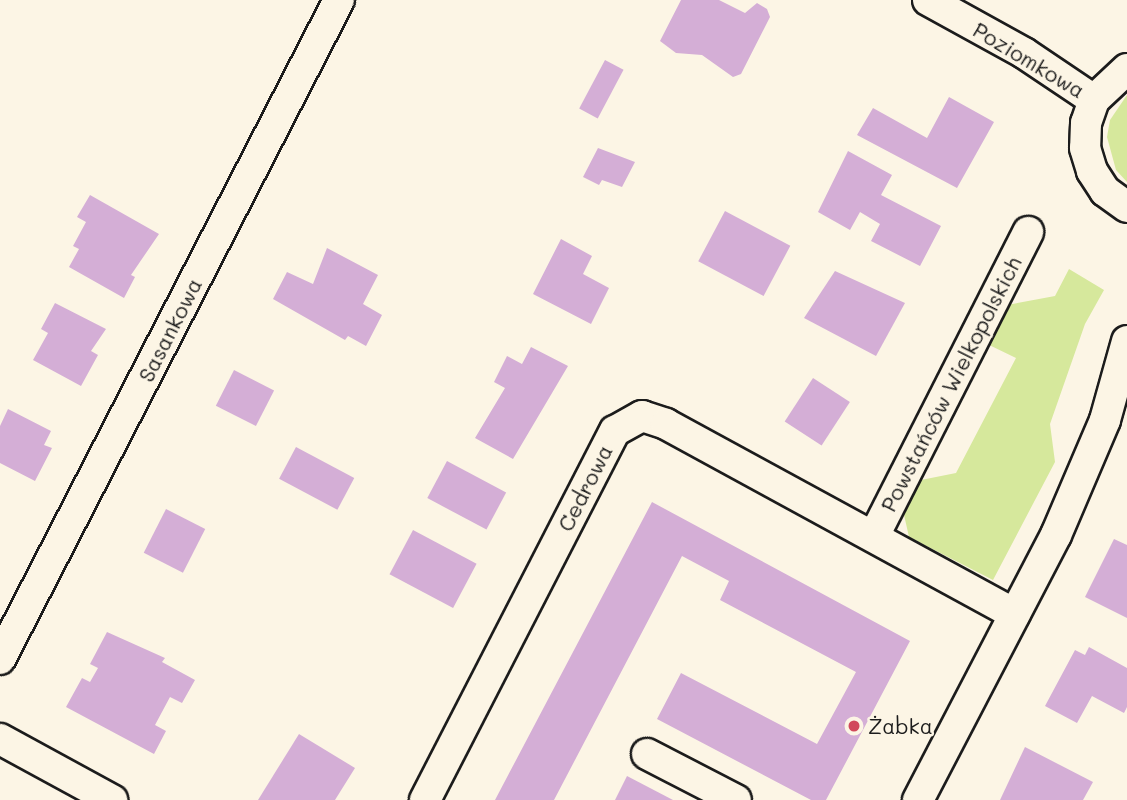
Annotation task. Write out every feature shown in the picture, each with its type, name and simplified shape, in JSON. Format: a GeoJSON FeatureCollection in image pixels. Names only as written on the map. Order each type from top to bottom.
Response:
{"type":"FeatureCollection","features":[{"type":"Feature","properties":{"kind":"street","name":"Sasankowa"},"geometry":{"type":"LineString","coordinates":[[0,659],[339,0]]}},
{"type":"Feature","properties":{"kind":"street","name":"Poziomkowa"},"geometry":{"type":"LineString","coordinates":[[928,0],[1024,53],[1094,100]]}},
{"type":"Feature","properties":{"kind":"street"},"geometry":{"type":"LineString","coordinates":[[1127,69],[1094,100],[1085,135],[1091,171],[1105,191],[1127,207]]}},
{"type":"Feature","properties":{"kind":"street","name":"Powstańców Wielkopolskich"},"geometry":{"type":"LineString","coordinates":[[874,536],[1028,232]]}},
{"type":"Feature","properties":{"kind":"street"},"geometry":{"type":"LineString","coordinates":[[918,800],[1056,535],[1105,420],[1127,341]]}},
{"type":"Feature","properties":{"kind":"street","name":"Cedrowa"},"geometry":{"type":"LineString","coordinates":[[425,800],[615,431],[642,415],[666,424],[1015,614]]}},
{"type":"Feature","properties":{"kind":"street"},"geometry":{"type":"LineString","coordinates":[[0,739],[112,800]]}},
{"type":"Feature","properties":{"kind":"street"},"geometry":{"type":"LineString","coordinates":[[647,754],[736,800]]}},
{"type":"Feature","properties":{"kind":"green space"},"geometry":{"type":"Polygon","coordinates":[[[1127,95],[1127,182],[1116,170],[1107,137],[1110,120],[1127,95]]]}},
{"type":"Feature","properties":{"kind":"green space"},"geometry":{"type":"Polygon","coordinates":[[[1069,269],[1104,290],[1085,324],[1050,424],[1055,462],[993,580],[909,537],[902,506],[916,481],[956,473],[1016,358],[985,343],[1007,305],[1055,296],[1069,269]]]}},
{"type":"Feature","properties":{"kind":"building"},"geometry":{"type":"Polygon","coordinates":[[[681,0],[719,0],[745,13],[757,3],[767,9],[770,17],[741,74],[733,77],[702,55],[676,53],[660,41],[681,0]]]}},
{"type":"Feature","properties":{"kind":"building"},"geometry":{"type":"Polygon","coordinates":[[[605,60],[624,70],[598,118],[579,109],[605,60]]]}},
{"type":"Feature","properties":{"kind":"building"},"geometry":{"type":"Polygon","coordinates":[[[949,97],[994,122],[957,188],[857,135],[873,108],[927,138],[949,97]]]}},
{"type":"Feature","properties":{"kind":"building"},"geometry":{"type":"Polygon","coordinates":[[[598,148],[635,162],[622,187],[602,180],[599,185],[583,177],[598,148]]]}},
{"type":"Feature","properties":{"kind":"building"},"geometry":{"type":"Polygon","coordinates":[[[848,151],[892,175],[881,195],[941,226],[920,266],[871,241],[880,224],[860,212],[850,230],[818,212],[848,151]]]}},
{"type":"Feature","properties":{"kind":"building"},"geometry":{"type":"Polygon","coordinates":[[[90,195],[159,234],[131,275],[135,277],[124,298],[69,267],[79,249],[73,246],[86,222],[77,217],[90,195]]]}},
{"type":"Feature","properties":{"kind":"building"},"geometry":{"type":"Polygon","coordinates":[[[725,211],[790,246],[764,296],[698,261],[725,211]]]}},
{"type":"Feature","properties":{"kind":"building"},"geometry":{"type":"Polygon","coordinates":[[[561,239],[592,256],[583,274],[609,288],[591,324],[533,294],[561,239]]]}},
{"type":"Feature","properties":{"kind":"building"},"geometry":{"type":"Polygon","coordinates":[[[327,248],[378,275],[363,304],[382,315],[366,346],[348,336],[345,340],[273,299],[287,272],[313,284],[327,248]]]}},
{"type":"Feature","properties":{"kind":"building"},"geometry":{"type":"Polygon","coordinates":[[[835,271],[905,303],[876,356],[804,318],[835,271]]]}},
{"type":"Feature","properties":{"kind":"building"},"geometry":{"type":"Polygon","coordinates":[[[55,303],[106,329],[91,351],[98,355],[81,386],[33,360],[48,333],[41,329],[55,303]]]}},
{"type":"Feature","properties":{"kind":"building"},"geometry":{"type":"Polygon","coordinates":[[[531,347],[568,366],[513,459],[475,438],[505,388],[494,382],[507,356],[522,364],[531,347]]]}},
{"type":"Feature","properties":{"kind":"building"},"geometry":{"type":"Polygon","coordinates":[[[234,370],[274,390],[256,426],[216,406],[234,370]]]}},
{"type":"Feature","properties":{"kind":"building"},"geometry":{"type":"Polygon","coordinates":[[[813,378],[850,402],[822,446],[785,422],[813,378]]]}},
{"type":"Feature","properties":{"kind":"building"},"geometry":{"type":"Polygon","coordinates":[[[8,409],[51,431],[44,445],[52,448],[35,481],[0,463],[0,426],[8,409]]]}},
{"type":"Feature","properties":{"kind":"building"},"geometry":{"type":"Polygon","coordinates":[[[296,447],[354,478],[337,510],[279,479],[296,447]]]}},
{"type":"Feature","properties":{"kind":"building"},"geometry":{"type":"Polygon","coordinates":[[[447,461],[506,492],[486,530],[427,498],[447,461]]]}},
{"type":"Feature","properties":{"kind":"building"},"geometry":{"type":"Polygon","coordinates":[[[652,502],[910,641],[826,800],[811,800],[657,719],[681,673],[817,744],[856,672],[720,600],[729,581],[682,556],[554,800],[495,800],[652,502]]]}},
{"type":"Feature","properties":{"kind":"building"},"geometry":{"type":"Polygon","coordinates":[[[166,509],[205,529],[183,573],[144,553],[166,509]]]}},
{"type":"Feature","properties":{"kind":"building"},"geometry":{"type":"Polygon","coordinates":[[[413,530],[477,564],[453,608],[390,574],[413,530]]]}},
{"type":"Feature","properties":{"kind":"building"},"geometry":{"type":"Polygon","coordinates":[[[1114,539],[1127,545],[1127,618],[1085,597],[1114,539]]]}},
{"type":"Feature","properties":{"kind":"building"},"geometry":{"type":"Polygon","coordinates":[[[107,632],[165,658],[162,662],[195,680],[182,703],[170,697],[155,725],[166,731],[154,754],[66,707],[82,678],[90,682],[98,668],[90,664],[107,632]]]}},
{"type":"Feature","properties":{"kind":"building"},"geometry":{"type":"Polygon","coordinates":[[[1089,647],[1127,668],[1127,707],[1124,713],[1092,696],[1077,723],[1045,706],[1075,650],[1085,655],[1089,647]]]}},
{"type":"Feature","properties":{"kind":"building"},"geometry":{"type":"Polygon","coordinates":[[[299,734],[355,768],[335,800],[258,800],[299,734]]]}},
{"type":"Feature","properties":{"kind":"building"},"geometry":{"type":"Polygon","coordinates":[[[1025,747],[1093,782],[1083,800],[1000,800],[1025,747]]]}},
{"type":"Feature","properties":{"kind":"building"},"geometry":{"type":"Polygon","coordinates":[[[627,776],[673,800],[615,800],[627,776]]]}},
{"type":"Feature","properties":{"kind":"place","name":"Żabka"},"geometry":{"type":"Point","coordinates":[854,726]}}]}
